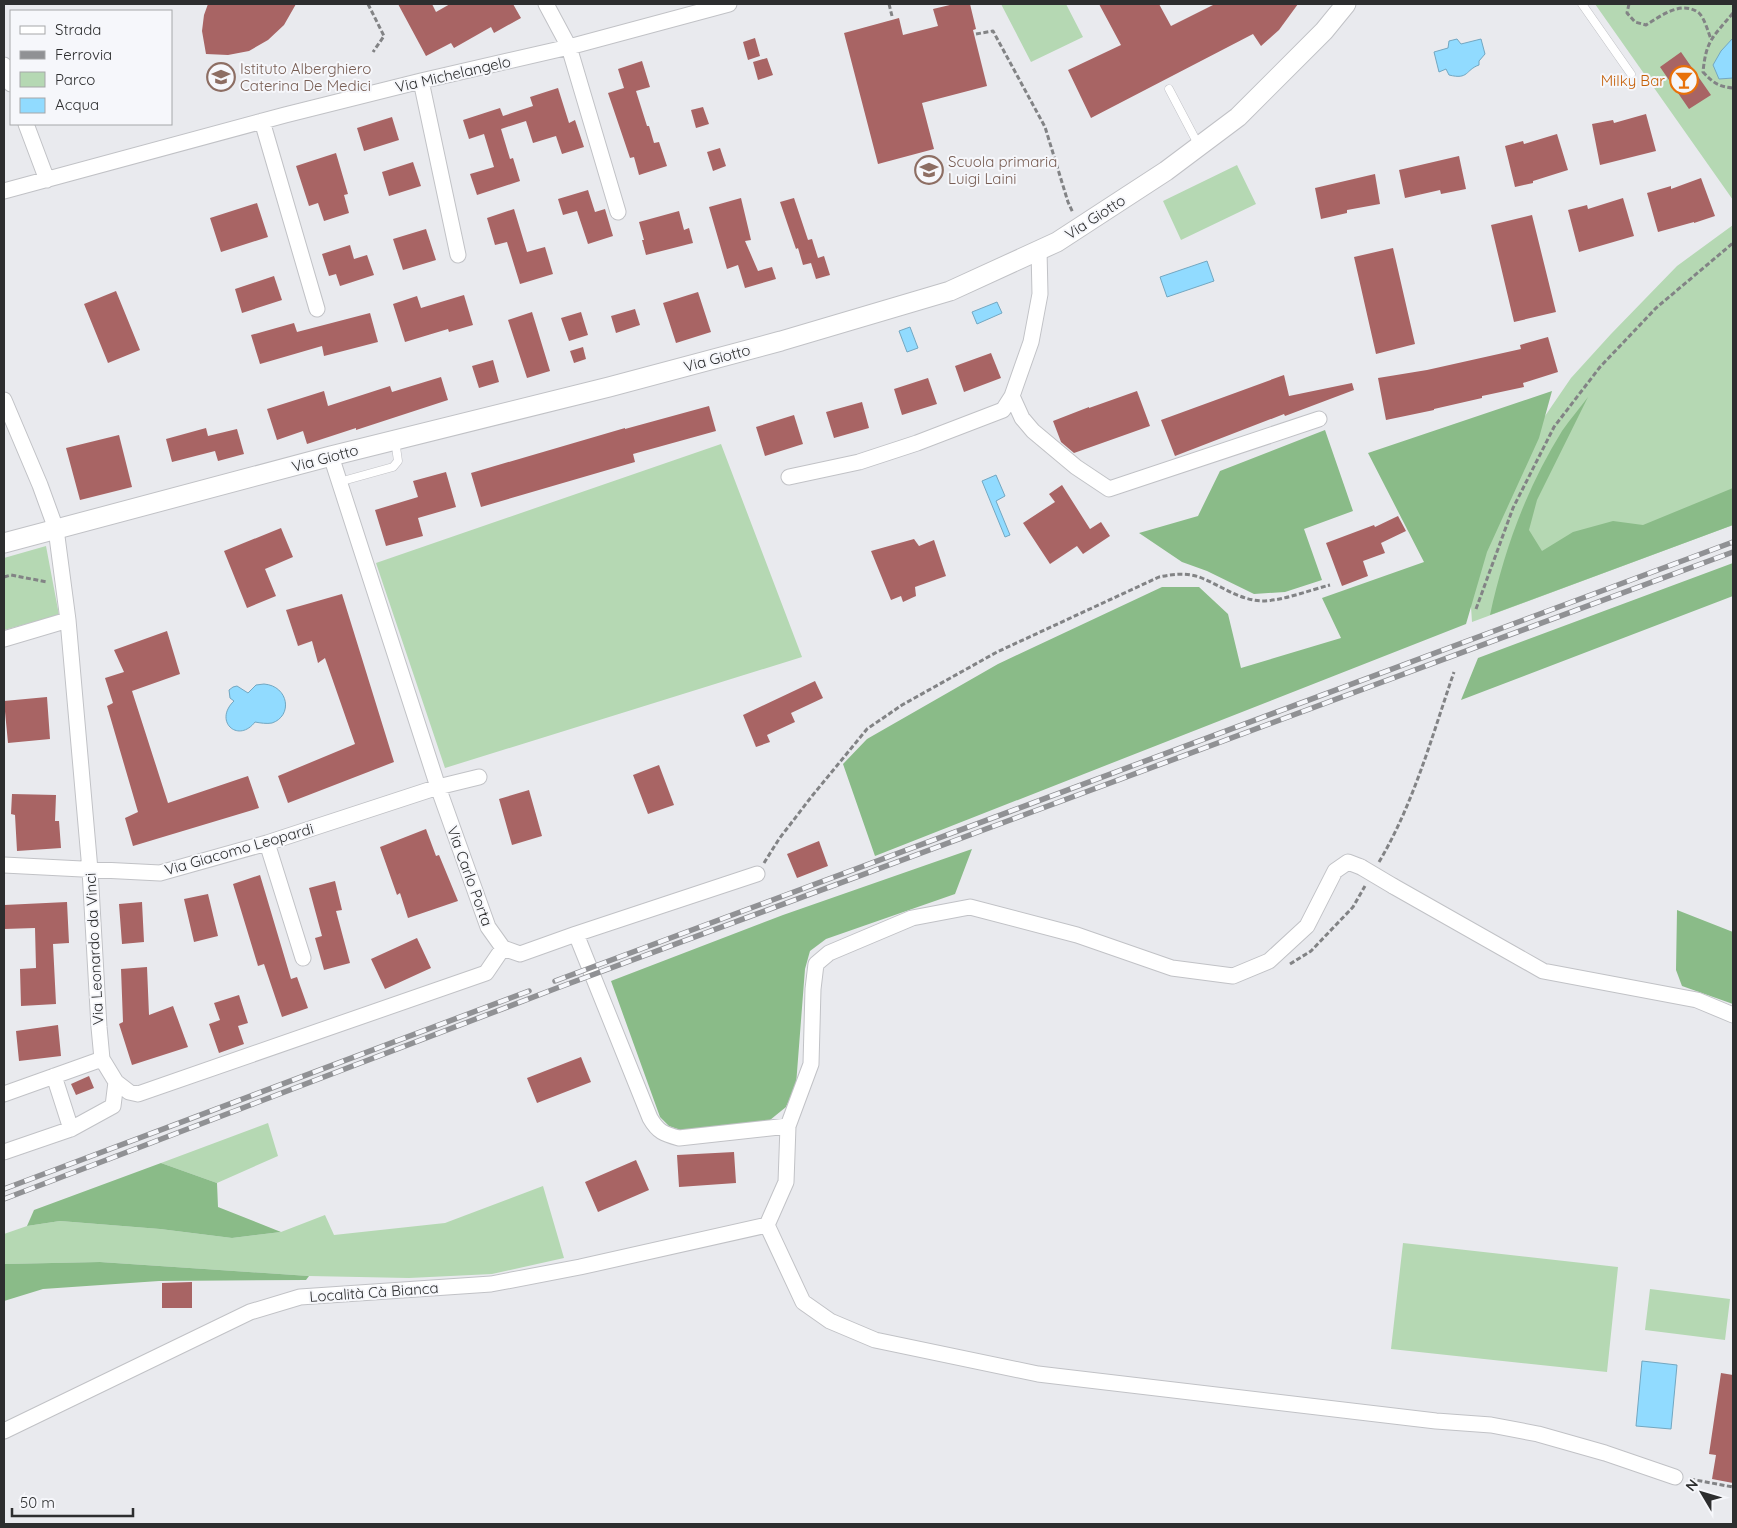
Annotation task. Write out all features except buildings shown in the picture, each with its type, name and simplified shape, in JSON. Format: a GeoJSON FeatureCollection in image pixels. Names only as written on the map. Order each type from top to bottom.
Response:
{"type":"FeatureCollection","features":[{"type":"Feature","properties":{"kind":"street"},"geometry":{"type":"LineString","coordinates":[[546,4],[569,47],[618,212]]}},
{"type":"Feature","properties":{"kind":"street","name":"Via Michelangelo"},"geometry":{"type":"LineString","coordinates":[[4,191],[262,121],[421,81],[569,47],[729,4]]}},
{"type":"Feature","properties":{"kind":"street","name":"Via Giotto"},"geometry":{"type":"LineString","coordinates":[[4,543],[331,456],[609,387],[781,341],[950,291],[1057,242],[1166,171],[1238,118],[1324,31],[1346,4]]}},
{"type":"Feature","properties":{"kind":"street"},"geometry":{"type":"LineString","coordinates":[[4,64],[10,81]]}},
{"type":"Feature","properties":{"kind":"street"},"geometry":{"type":"LineString","coordinates":[[421,81],[458,255]]}},
{"type":"Feature","properties":{"kind":"street"},"geometry":{"type":"LineString","coordinates":[[262,121],[317,309]]}},
{"type":"Feature","properties":{"kind":"street"},"geometry":{"type":"LineString","coordinates":[[26,125],[47,180]]}},
{"type":"Feature","properties":{"kind":"street"},"geometry":{"type":"LineString","coordinates":[[789,477],[859,462],[917,443],[1003,410],[1012,396],[1031,342],[1040,294],[1039,250]]}},
{"type":"Feature","properties":{"kind":"street"},"geometry":{"type":"LineString","coordinates":[[1012,396],[1022,418],[1033,431],[1076,467],[1110,489],[1319,419]]}},
{"type":"Feature","properties":{"kind":"street","name":"Via Leonardo da Vinci"},"geometry":{"type":"LineString","coordinates":[[4,400],[40,485],[56,529],[68,620],[90,870],[98,1028],[102,1059],[116,1082],[129,1092],[138,1094],[486,973],[502,948]]}},
{"type":"Feature","properties":{"kind":"street","name":"Via Carlo Porta"},"geometry":{"type":"LineString","coordinates":[[331,456],[438,787],[488,927],[502,948]]}},
{"type":"Feature","properties":{"kind":"street"},"geometry":{"type":"LineString","coordinates":[[4,639],[68,620]]}},
{"type":"Feature","properties":{"kind":"street","name":"Via Giacomo Leopardi"},"geometry":{"type":"LineString","coordinates":[[4,865],[160,873],[267,842],[438,787],[479,777]]}},
{"type":"Feature","properties":{"kind":"street"},"geometry":{"type":"LineString","coordinates":[[267,842],[303,958]]}},
{"type":"Feature","properties":{"kind":"street"},"geometry":{"type":"LineString","coordinates":[[1675,1477],[1605,1453],[1538,1434],[1491,1425],[1436,1421],[1038,1374],[875,1340],[830,1321],[803,1302],[767,1225],[786,1182],[788,1126],[811,1064],[813,989],[816,964],[829,953],[912,918],[970,907],[1077,935],[1172,968],[1233,976],[1269,961],[1307,926],[1335,872],[1348,862],[1369,867],[1393,886],[1543,971],[1697,1000],[1733,1016]]}},
{"type":"Feature","properties":{"kind":"street"},"geometry":{"type":"LineString","coordinates":[[502,948],[520,954],[757,874]]}},
{"type":"Feature","properties":{"kind":"street"},"geometry":{"type":"LineString","coordinates":[[576,934],[650,1118],[656,1128],[666,1134],[679,1138],[788,1126]]}},
{"type":"Feature","properties":{"kind":"street"},"geometry":{"type":"LineString","coordinates":[[4,1094],[102,1059]]}},
{"type":"Feature","properties":{"kind":"street"},"geometry":{"type":"LineString","coordinates":[[54,1076],[71,1129]]}},
{"type":"Feature","properties":{"kind":"street"},"geometry":{"type":"LineString","coordinates":[[4,1152],[71,1129],[113,1106],[116,1082]]}},
{"type":"Feature","properties":{"kind":"street","name":"Località Cà Bianca"},"geometry":{"type":"LineString","coordinates":[[4,1431],[250,1312],[300,1298],[491,1284],[580,1267],[767,1225]]}},
{"type":"Feature","properties":{"kind":"lane"},"geometry":{"type":"LineString","coordinates":[[1582,4],[1631,74]]}},
{"type":"Feature","properties":{"kind":"lane"},"geometry":{"type":"LineString","coordinates":[[1169,89],[1199,146]]}},
{"type":"Feature","properties":{"kind":"lane"},"geometry":{"type":"LineString","coordinates":[[339,482],[393,467],[398,461],[395,440]]}},
{"type":"Feature","properties":{"kind":"path"},"geometry":{"type":"LineString","coordinates":[[368,4],[384,36],[373,52]]}},
{"type":"Feature","properties":{"kind":"path"},"geometry":{"type":"LineString","coordinates":[[889,4],[892,16]]}},
{"type":"Feature","properties":{"kind":"path"},"geometry":{"type":"LineString","coordinates":[[1628,4],[1627,13],[1635,22],[1646,25],[1674,8],[1686,6],[1700,14],[1711,39]]}},
{"type":"Feature","properties":{"kind":"path"},"geometry":{"type":"LineString","coordinates":[[1733,13],[1711,39],[1705,53],[1703,72],[1711,81],[1723,87],[1733,88]]}},
{"type":"Feature","properties":{"kind":"path"},"geometry":{"type":"LineString","coordinates":[[976,34],[993,31],[1045,127],[1068,202],[1080,227]]}},
{"type":"Feature","properties":{"kind":"path"},"geometry":{"type":"LineString","coordinates":[[1476,609],[1513,508],[1554,427],[1600,367],[1656,308],[1733,243]]}},
{"type":"Feature","properties":{"kind":"path"},"geometry":{"type":"LineString","coordinates":[[757,874],[779,839],[867,730],[902,705],[997,652],[1158,577],[1176,573],[1203,578],[1228,592],[1262,601],[1282,598],[1330,585]]}},
{"type":"Feature","properties":{"kind":"path"},"geometry":{"type":"LineString","coordinates":[[4,576],[11,575],[64,584]]}},
{"type":"Feature","properties":{"kind":"path"},"geometry":{"type":"LineString","coordinates":[[1369,867],[1395,836],[1415,786],[1454,672]]}},
{"type":"Feature","properties":{"kind":"path"},"geometry":{"type":"LineString","coordinates":[[1289,965],[1311,951],[1353,907],[1367,883]]}},
{"type":"Feature","properties":{"kind":"path"},"geometry":{"type":"LineString","coordinates":[[1675,1477],[1733,1487]]}},
{"type":"Feature","properties":{"kind":"green space"},"geometry":{"type":"Polygon","coordinates":[[[1001,4],[1066,4],[1083,37],[1031,62],[1001,4]]]}},
{"type":"Feature","properties":{"kind":"green space"},"geometry":{"type":"Polygon","coordinates":[[[1595,4],[1733,4],[1733,200],[1595,4]]]}},
{"type":"Feature","properties":{"kind":"green space"},"geometry":{"type":"Polygon","coordinates":[[[1237,165],[1256,204],[1181,240],[1163,201],[1237,165]]]}},
{"type":"Feature","properties":{"kind":"green space"},"geometry":{"type":"Polygon","coordinates":[[[1733,225],[1733,525],[1472,622],[1470,591],[1532,435],[1571,378],[1611,334],[1677,266],[1733,225]]]}},
{"type":"Feature","properties":{"kind":"green space"},"geometry":{"type":"Polygon","coordinates":[[[1552,391],[1539,438],[1487,552],[1466,624],[875,856],[843,764],[867,739],[998,664],[1162,587],[1199,587],[1228,614],[1241,668],[1341,638],[1322,598],[1424,562],[1368,453],[1552,391]]]}},
{"type":"Feature","properties":{"kind":"green space"},"geometry":{"type":"Polygon","coordinates":[[[1588,397],[1537,500],[1529,530],[1542,551],[1573,532],[1613,521],[1643,525],[1733,488],[1733,525],[1490,615],[1510,543],[1538,474],[1562,431],[1588,397]]]}},
{"type":"Feature","properties":{"kind":"green space"},"geometry":{"type":"Polygon","coordinates":[[[1325,430],[1353,511],[1304,529],[1322,580],[1285,592],[1254,594],[1207,571],[1182,562],[1139,533],[1198,516],[1220,471],[1325,430]]]}},
{"type":"Feature","properties":{"kind":"green space"},"geometry":{"type":"Polygon","coordinates":[[[721,444],[802,657],[445,768],[376,563],[721,444]]]}},
{"type":"Feature","properties":{"kind":"green space"},"geometry":{"type":"Polygon","coordinates":[[[46,546],[59,615],[4,630],[4,558],[46,546]]]}},
{"type":"Feature","properties":{"kind":"green space"},"geometry":{"type":"Polygon","coordinates":[[[1733,563],[1733,596],[1461,700],[1478,658],[1733,563]]]}},
{"type":"Feature","properties":{"kind":"green space"},"geometry":{"type":"Polygon","coordinates":[[[972,849],[955,894],[826,939],[810,951],[805,969],[796,1085],[786,1107],[770,1120],[683,1131],[669,1126],[660,1117],[611,981],[783,915],[972,849]]]}},
{"type":"Feature","properties":{"kind":"green space"},"geometry":{"type":"Polygon","coordinates":[[[1677,910],[1733,932],[1733,1004],[1682,986],[1676,970],[1677,910]]]}},
{"type":"Feature","properties":{"kind":"green space"},"geometry":{"type":"Polygon","coordinates":[[[268,1123],[278,1156],[217,1183],[161,1163],[268,1123]]]}},
{"type":"Feature","properties":{"kind":"green space"},"geometry":{"type":"Polygon","coordinates":[[[161,1163],[217,1183],[218,1207],[281,1232],[232,1238],[160,1229],[60,1221],[27,1226],[34,1210],[161,1163]]]}},
{"type":"Feature","properties":{"kind":"green space"},"geometry":{"type":"Polygon","coordinates":[[[543,1186],[564,1258],[492,1274],[409,1278],[309,1276],[100,1262],[4,1264],[4,1234],[27,1226],[60,1221],[160,1229],[232,1238],[281,1232],[325,1215],[334,1235],[445,1223],[543,1186]]]}},
{"type":"Feature","properties":{"kind":"green space"},"geometry":{"type":"Polygon","coordinates":[[[1403,1243],[1618,1267],[1607,1372],[1391,1349],[1403,1243]]]}},
{"type":"Feature","properties":{"kind":"green space"},"geometry":{"type":"Polygon","coordinates":[[[100,1262],[309,1276],[306,1280],[159,1281],[43,1289],[4,1301],[4,1264],[100,1262]]]}},
{"type":"Feature","properties":{"kind":"green space"},"geometry":{"type":"Polygon","coordinates":[[[1650,1289],[1730,1299],[1725,1340],[1645,1330],[1650,1289]]]}},
{"type":"Feature","properties":{"kind":"water"},"geometry":{"type":"Polygon","coordinates":[[[1733,38],[1733,78],[1719,79],[1713,65],[1721,51],[1733,38]]]}},
{"type":"Feature","properties":{"kind":"water"},"geometry":{"type":"Polygon","coordinates":[[[1457,39],[1461,44],[1481,39],[1485,54],[1479,61],[1479,65],[1464,75],[1449,75],[1446,69],[1439,72],[1434,52],[1448,48],[1449,41],[1457,39]]]}},
{"type":"Feature","properties":{"kind":"water"},"geometry":{"type":"Polygon","coordinates":[[[1207,261],[1214,281],[1167,297],[1160,277],[1207,261]]]}},
{"type":"Feature","properties":{"kind":"water"},"geometry":{"type":"Polygon","coordinates":[[[997,302],[1002,313],[977,324],[972,312],[997,302]]]}},
{"type":"Feature","properties":{"kind":"water"},"geometry":{"type":"Polygon","coordinates":[[[910,327],[918,348],[907,352],[899,331],[910,327]]]}},
{"type":"Feature","properties":{"kind":"water"},"geometry":{"type":"Polygon","coordinates":[[[996,475],[1005,496],[996,501],[1010,535],[1005,537],[982,481],[996,475]]]}},
{"type":"Feature","properties":{"kind":"water"},"geometry":{"type":"Polygon","coordinates":[[[264,684],[279,690],[283,695],[285,708],[283,714],[272,723],[255,722],[242,731],[230,727],[226,716],[228,709],[234,701],[230,698],[229,690],[237,686],[248,693],[256,685],[264,684]]]}},
{"type":"Feature","properties":{"kind":"water"},"geometry":{"type":"Polygon","coordinates":[[[1642,1361],[1677,1365],[1671,1429],[1636,1426],[1642,1361]]]}},
{"type":"Feature","properties":{"kind":"railway"},"geometry":{"type":"LineString","coordinates":[[555,981],[1733,542]]}},
{"type":"Feature","properties":{"kind":"railway"},"geometry":{"type":"LineString","coordinates":[[4,1199],[557,988],[1733,552]]}},
{"type":"Feature","properties":{"kind":"railway"},"geometry":{"type":"LineString","coordinates":[[4,1189],[529,991]]}},
{"type":"Feature","properties":{"kind":"place","name":"Istituto Alberghiero Caterina De Medici"},"geometry":{"type":"Point","coordinates":[221,77]}},
{"type":"Feature","properties":{"kind":"place","name":"Milky Bar"},"geometry":{"type":"Point","coordinates":[1684,80]}},
{"type":"Feature","properties":{"kind":"place","name":"Scuola primaria Luigi Laini"},"geometry":{"type":"Point","coordinates":[929,170]}}]}
